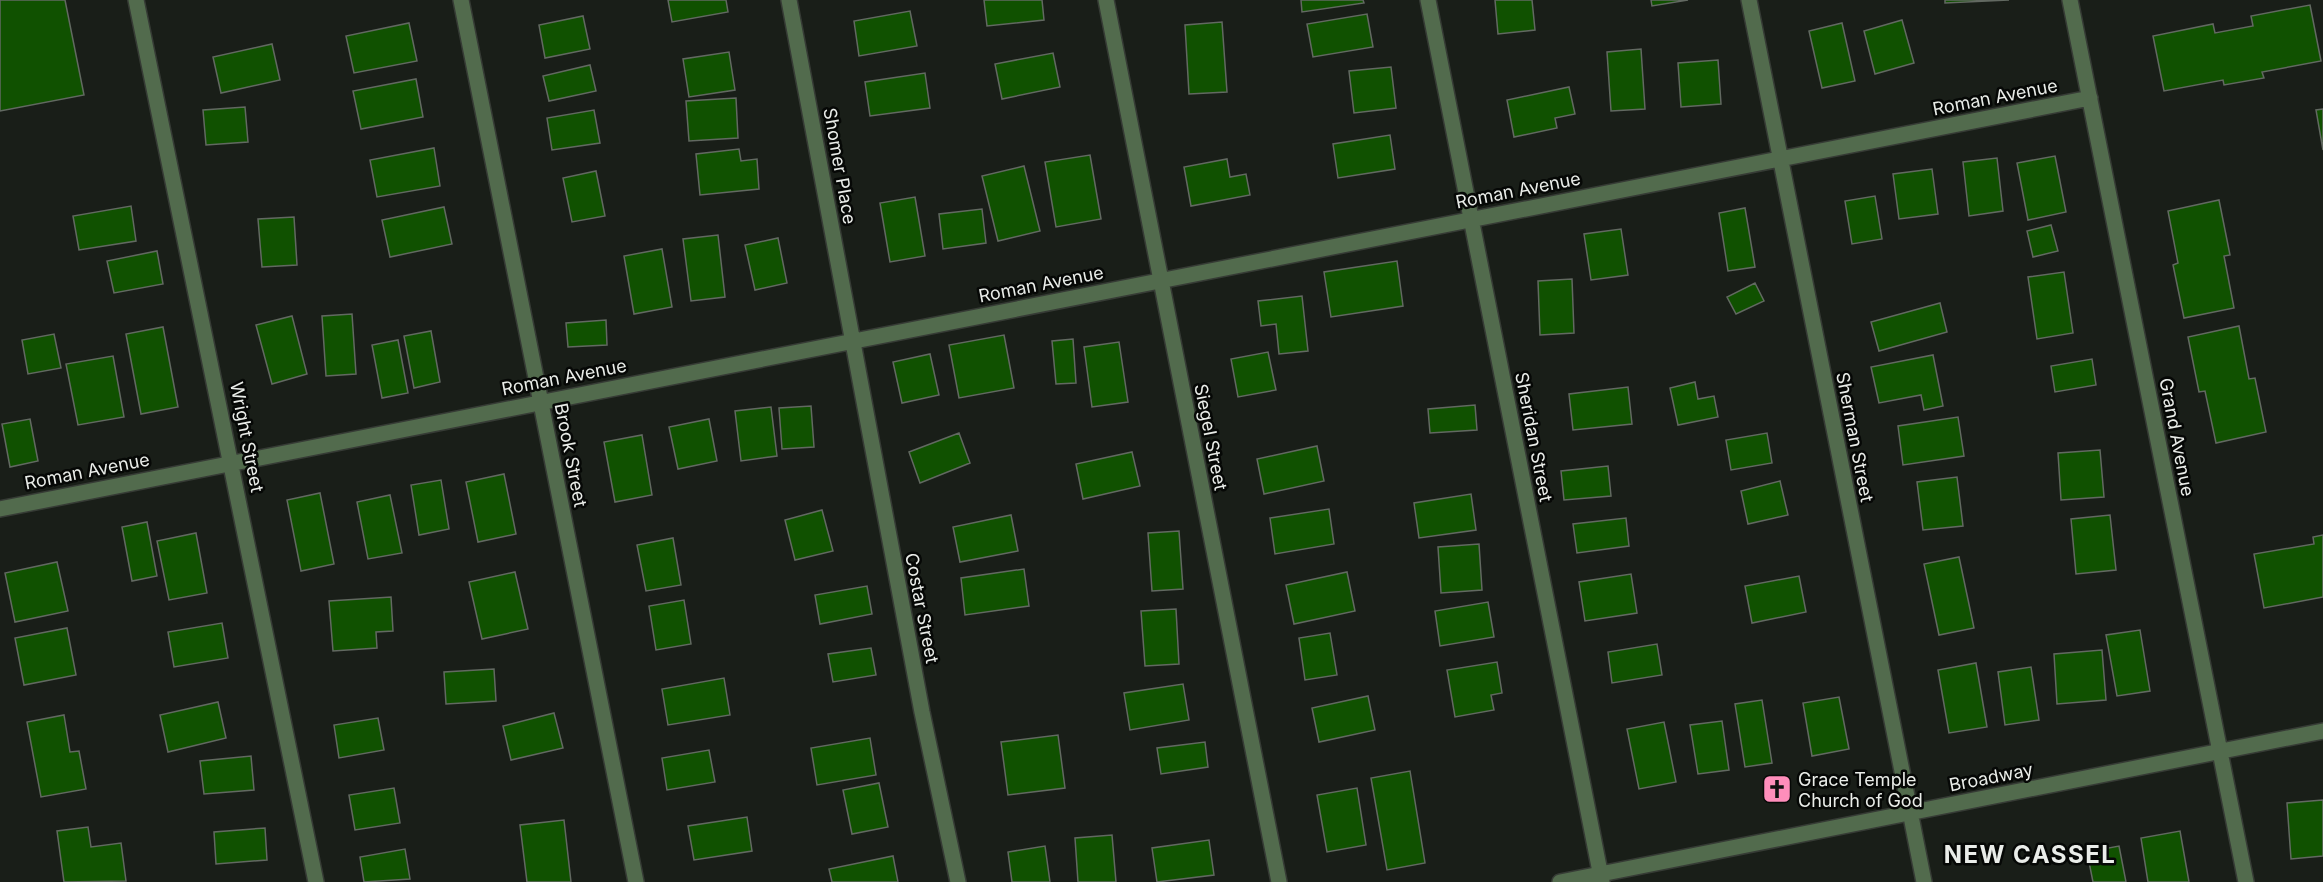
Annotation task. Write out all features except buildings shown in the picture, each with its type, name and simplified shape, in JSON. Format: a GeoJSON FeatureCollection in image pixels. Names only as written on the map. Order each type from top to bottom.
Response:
{"type":"FeatureCollection","features":[{"type":"Feature","properties":{"kind":"street","name":"Wright Street"},"geometry":{"type":"LineString","coordinates":[[136,0],[316,882]]}},
{"type":"Feature","properties":{"kind":"street","name":"Brook Street"},"geometry":{"type":"LineString","coordinates":[[461,0],[636,882]]}},
{"type":"Feature","properties":{"kind":"street","name":"Shomer Place"},"geometry":{"type":"LineString","coordinates":[[789,0],[852,340]]}},
{"type":"Feature","properties":{"kind":"street","name":"Siegel Street"},"geometry":{"type":"LineString","coordinates":[[1106,0],[1279,882]]}},
{"type":"Feature","properties":{"kind":"street","name":"Sheridan Street"},"geometry":{"type":"LineString","coordinates":[[1428,0],[1601,878]]}},
{"type":"Feature","properties":{"kind":"street","name":"Sherman Street"},"geometry":{"type":"LineString","coordinates":[[1749,0],[1924,882]]}},
{"type":"Feature","properties":{"kind":"street","name":"Grand Avenue"},"geometry":{"type":"LineString","coordinates":[[2070,0],[2246,882]]}},
{"type":"Feature","properties":{"kind":"street","name":"Roman Avenue"},"geometry":{"type":"LineString","coordinates":[[0,508],[2090,98]]}},
{"type":"Feature","properties":{"kind":"street","name":"Costar Street"},"geometry":{"type":"LineString","coordinates":[[852,340],[920,700],[958,882]]}},
{"type":"Feature","properties":{"kind":"street","name":"Broadway"},"geometry":{"type":"LineString","coordinates":[[1560,882],[1601,878],[1909,813],[2323,731]]}},
{"type":"Feature","properties":{"kind":"place","name":"Grace Temple Church of God"},"geometry":{"type":"Point","coordinates":[1777,789]}},
{"type":"Feature","properties":{"kind":"district","name":"NEW CASSEL"},"geometry":{"type":"Point","coordinates":[2030,854]}}]}
